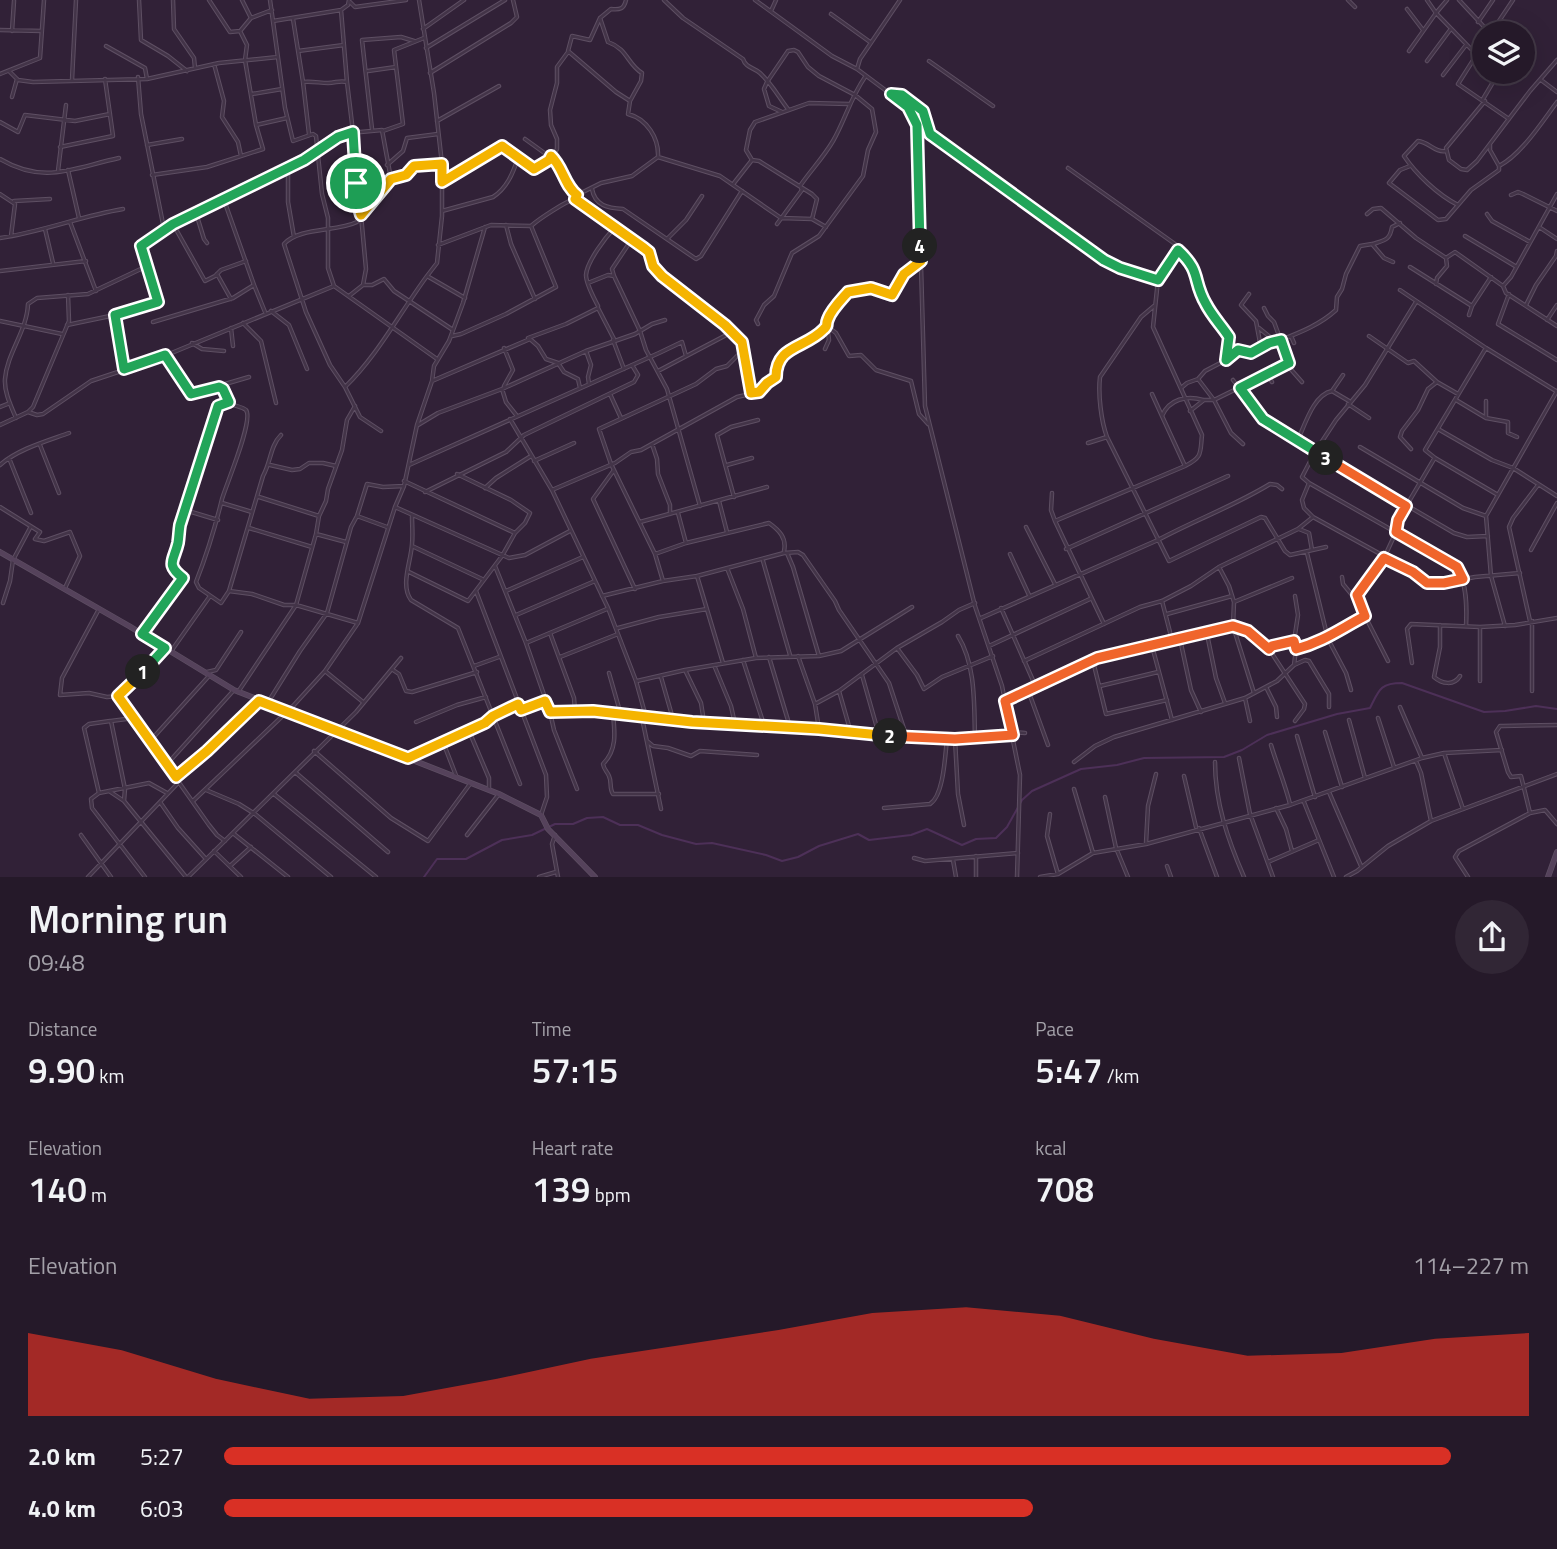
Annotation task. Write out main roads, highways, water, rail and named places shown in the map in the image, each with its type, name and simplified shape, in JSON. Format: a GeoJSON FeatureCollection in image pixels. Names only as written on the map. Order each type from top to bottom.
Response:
{"type":"FeatureCollection","features":[{"type":"Feature","properties":{"kind":"waterway"},"geometry":{"type":"LineString","coordinates":[[424,877],[437,859],[466,859],[502,840],[532,835],[555,824],[573,824],[587,818],[603,817],[620,825],[638,825],[696,844],[712,843],[782,861],[858,834],[869,840],[911,835],[927,829],[962,845],[976,839],[996,838],[1007,827],[1022,800],[1032,791],[1081,769],[1117,765],[1144,758],[1224,757],[1267,735],[1337,714],[1370,708],[1381,689],[1395,683],[1402,683],[1484,712],[1536,706],[1557,709]]}}]}
